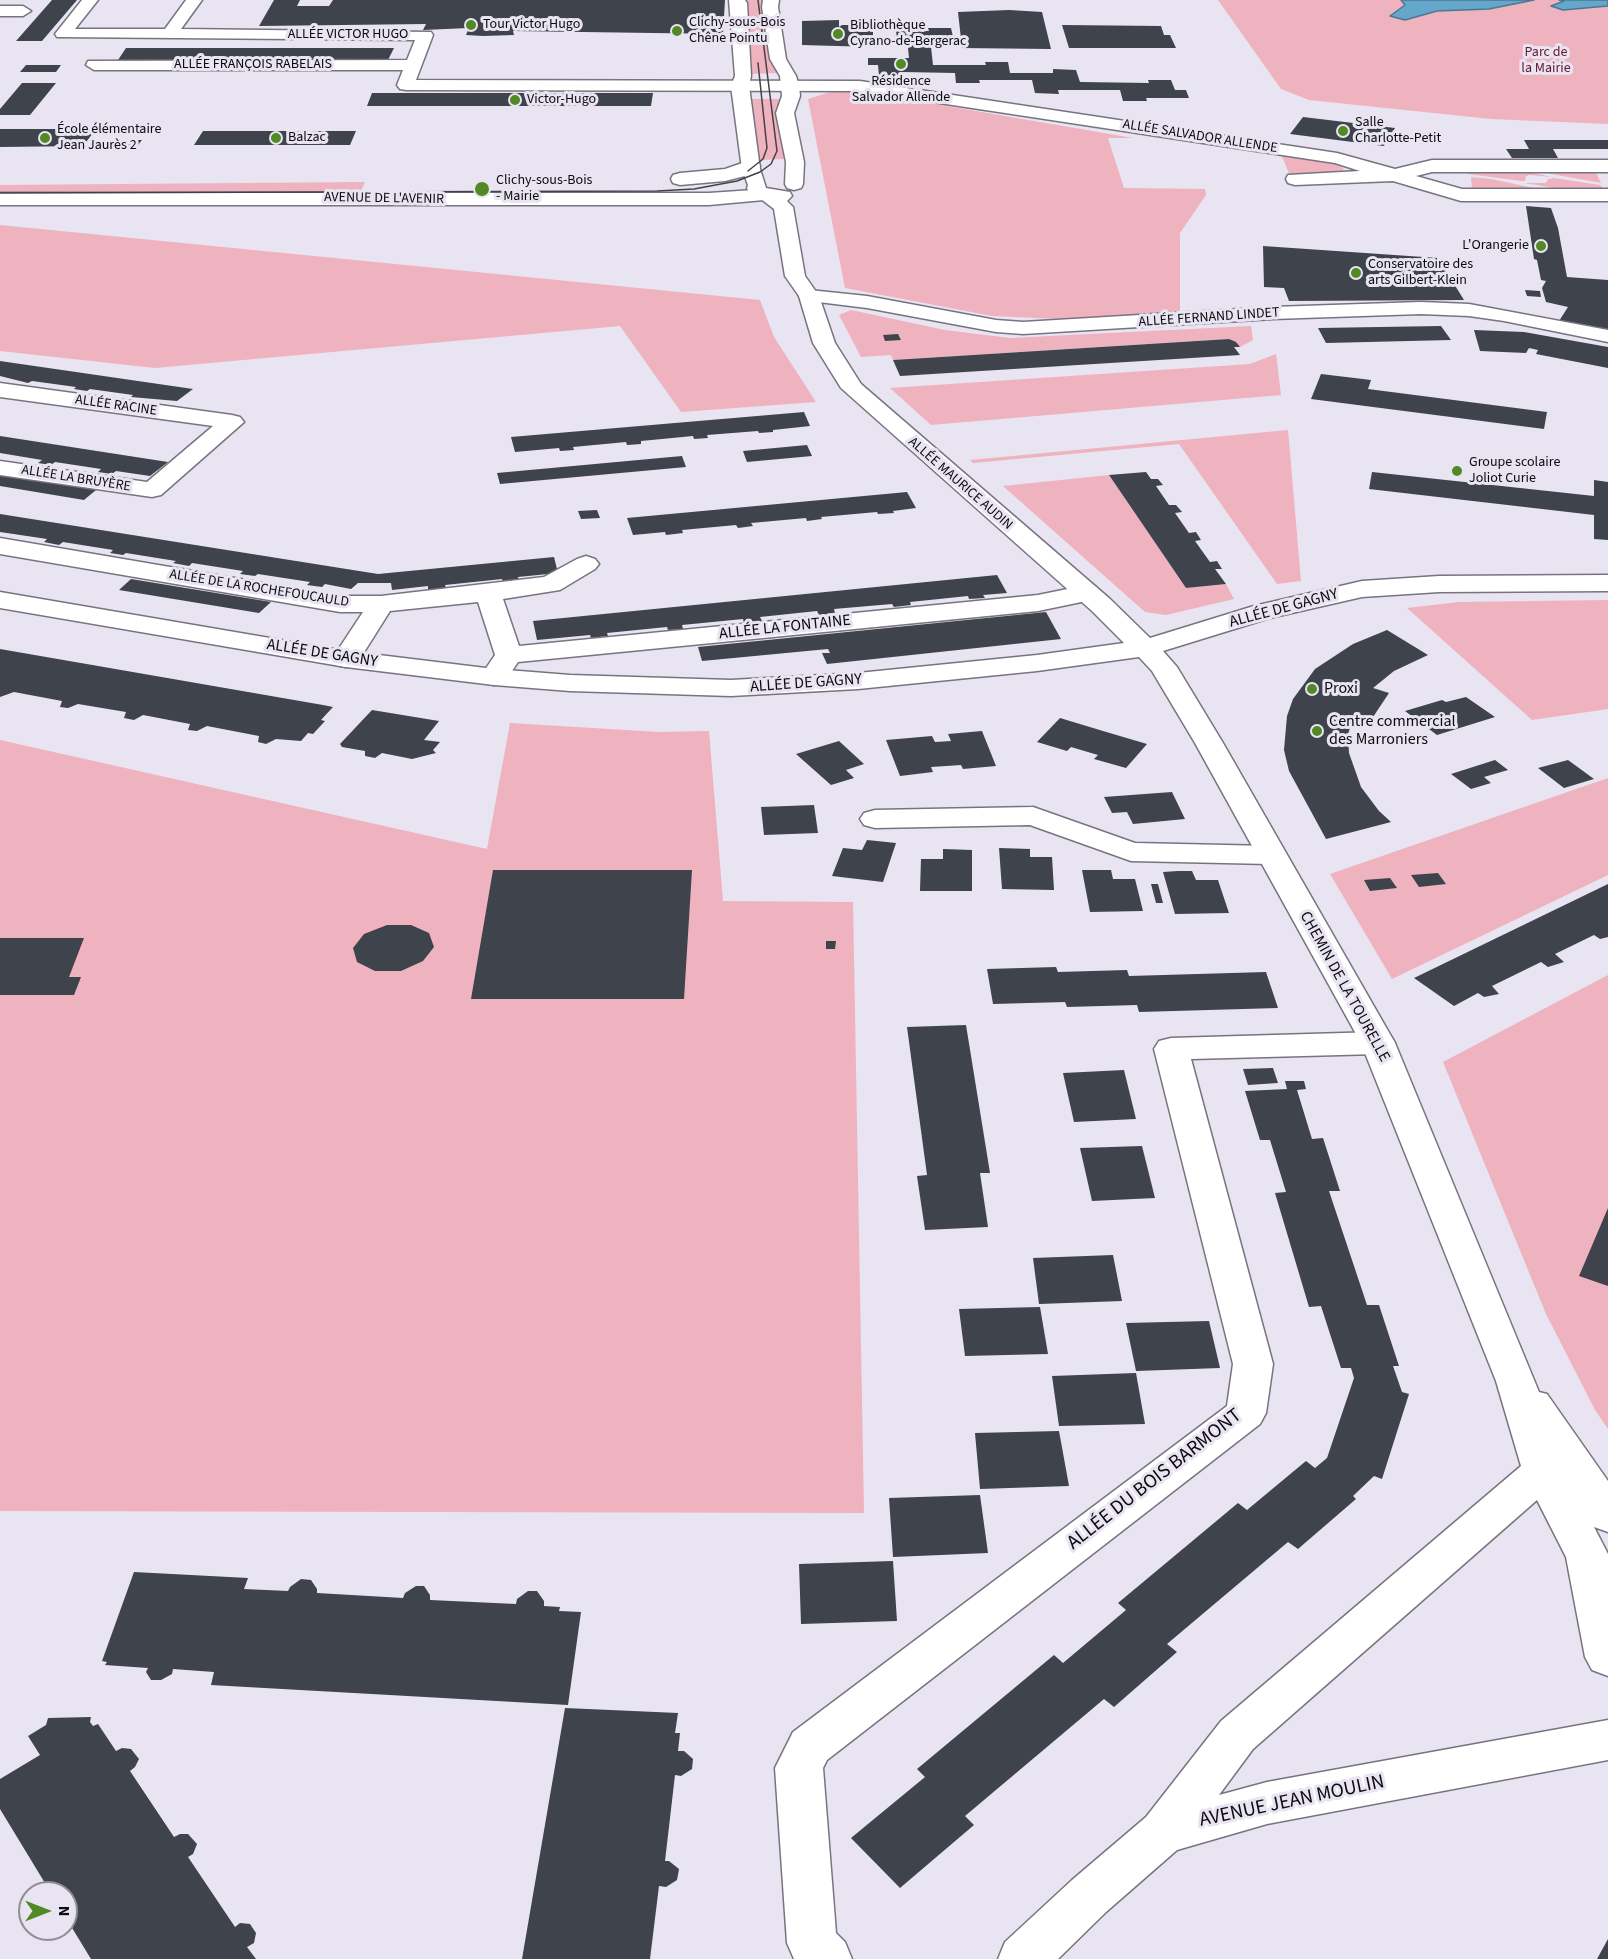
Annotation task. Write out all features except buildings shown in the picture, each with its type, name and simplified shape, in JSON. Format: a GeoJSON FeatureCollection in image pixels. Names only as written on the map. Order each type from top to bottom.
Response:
{"type":"FeatureCollection","features":[{"type":"Feature","properties":{"kind":"street","name":"ALLÉE VICTOR HUGO"},"geometry":{"type":"LineString","coordinates":[[90,0],[63,34],[424,35],[406,85],[740,86]]}},
{"type":"Feature","properties":{"kind":"street"},"geometry":{"type":"LineString","coordinates":[[169,35],[194,0]]}},
{"type":"Feature","properties":{"kind":"street","name":"ALLÉE MAURICE AUDIN"},"geometry":{"type":"LineString","coordinates":[[737,0],[743,76],[740,86],[760,182],[783,207],[795,276],[809,296],[824,343],[852,388],[1087,593],[1145,648]]}},
{"type":"Feature","properties":{"kind":"street"},"geometry":{"type":"LineString","coordinates":[[658,179],[725,175],[760,182],[783,196],[798,194],[786,113],[791,96],[790,86],[788,76],[778,59],[770,7],[771,0]]}},
{"type":"Feature","properties":{"kind":"street"},"geometry":{"type":"LineString","coordinates":[[0,11],[23,11]]}},
{"type":"Feature","properties":{"kind":"street","name":"ALLÉE FRANÇOIS RABELAIS"},"geometry":{"type":"LineString","coordinates":[[94,65],[412,64]]}},
{"type":"Feature","properties":{"kind":"street","name":"ALLÉE SALVADOR ALLENDE"},"geometry":{"type":"LineString","coordinates":[[740,86],[873,87],[1337,158],[1461,195],[1608,195]]}},
{"type":"Feature","properties":{"kind":"street"},"geometry":{"type":"LineString","coordinates":[[1295,179],[1395,175],[1432,166],[1608,166]]}},
{"type":"Feature","properties":{"kind":"street","name":"AVENUE DE L'AVENIR"},"geometry":{"type":"LineString","coordinates":[[0,182],[335,181]]}},
{"type":"Feature","properties":{"kind":"street","name":"AVENUE DE L'AVENIR"},"geometry":{"type":"LineString","coordinates":[[0,199],[709,199],[760,182]]}},
{"type":"Feature","properties":{"kind":"street","name":"ALLÉE MAURICE AUDIN"},"geometry":{"type":"LineString","coordinates":[[809,296],[815,276],[813,264]]}},
{"type":"Feature","properties":{"kind":"street","name":"ALLÉE FERNAND LINDET"},"geometry":{"type":"LineString","coordinates":[[809,296],[867,302],[996,326],[1023,328],[1273,313],[1421,308],[1469,310],[1504,315],[1608,336]]}},
{"type":"Feature","properties":{"kind":"street","name":"ALLÉE RACINE"},"geometry":{"type":"LineString","coordinates":[[0,390],[232,422],[152,490]]}},
{"type":"Feature","properties":{"kind":"street","name":"ALLÉE LA BRUYÈRE"},"geometry":{"type":"LineString","coordinates":[[0,468],[152,490]]}},
{"type":"Feature","properties":{"kind":"street","name":"ALLÉE DE LA ROCHEFOUCAULD"},"geometry":{"type":"LineString","coordinates":[[0,546],[340,604],[381,604],[551,584],[586,564]]}},
{"type":"Feature","properties":{"kind":"street","name":"ALLÉE DE GAGNY"},"geometry":{"type":"LineString","coordinates":[[0,600],[346,659],[494,677],[693,689],[778,687],[1026,664],[1145,648],[1263,612],[1362,589],[1427,585],[1608,583]]}},
{"type":"Feature","properties":{"kind":"street"},"geometry":{"type":"LineString","coordinates":[[488,593],[509,655],[494,677]]}},
{"type":"Feature","properties":{"kind":"street","name":"ALLÉE LA FONTAINE"},"geometry":{"type":"LineString","coordinates":[[509,655],[1038,603],[1087,593]]}},
{"type":"Feature","properties":{"kind":"street"},"geometry":{"type":"LineString","coordinates":[[346,659],[381,604]]}},
{"type":"Feature","properties":{"kind":"street","name":"CHEMIN DE LA TOURELLE"},"geometry":{"type":"LineString","coordinates":[[1145,648],[1163,667],[1179,693],[1378,1043],[1516,1381],[1542,1471],[1588,1557],[1608,1657]]}},
{"type":"Feature","properties":{"kind":"street"},"geometry":{"type":"LineString","coordinates":[[876,819],[1033,816],[1131,852],[1270,855]]}},
{"type":"Feature","properties":{"kind":"street","name":"ALLÉE DU BOIS BARMONT"},"geometry":{"type":"LineString","coordinates":[[827,1959],[812,1943],[799,1768],[810,1746],[1245,1413],[1253,1364],[1171,1049],[1378,1043]]}},
{"type":"Feature","properties":{"kind":"street","name":"CHEMIN DE LA TOURELLE"},"geometry":{"type":"LineString","coordinates":[[1516,1381],[1608,1515]]}},
{"type":"Feature","properties":{"kind":"street"},"geometry":{"type":"LineString","coordinates":[[1163,1832],[1237,1735],[1542,1471]]}},
{"type":"Feature","properties":{"kind":"street","name":"AVENUE JEAN MOULIN"},"geometry":{"type":"LineString","coordinates":[[1023,1959],[1089,1896],[1163,1832],[1267,1803],[1608,1740]]}},
{"type":"Feature","properties":{"kind":"green space"},"geometry":{"type":"Polygon","coordinates":[[[744,0],[765,0],[771,62],[778,73],[749,74],[752,62],[744,0]]]}},
{"type":"Feature","properties":{"kind":"green space","name":"Parc de la Mairie"},"geometry":{"type":"Polygon","coordinates":[[[1218,0],[1608,0],[1608,124],[1491,119],[1309,100],[1281,89],[1218,0]]]}},
{"type":"Feature","properties":{"kind":"green space"},"geometry":{"type":"Polygon","coordinates":[[[836,90],[877,94],[1133,138],[1108,138],[1124,188],[1205,189],[1206,195],[1180,233],[1180,313],[1082,320],[992,316],[845,288],[808,99],[836,90]]]}},
{"type":"Feature","properties":{"kind":"green space"},"geometry":{"type":"Polygon","coordinates":[[[752,99],[782,99],[786,159],[758,160],[752,99]]]}},
{"type":"Feature","properties":{"kind":"green space"},"geometry":{"type":"Polygon","coordinates":[[[1281,154],[1337,164],[1344,169],[1338,173],[1290,176],[1281,154]]]}},
{"type":"Feature","properties":{"kind":"green space"},"geometry":{"type":"Polygon","coordinates":[[[1466,171],[1528,172],[1552,177],[1530,175],[1522,181],[1468,174],[1466,171]]]}},
{"type":"Feature","properties":{"kind":"green space"},"geometry":{"type":"Polygon","coordinates":[[[1535,171],[1592,171],[1596,173],[1601,183],[1535,171]]]}},
{"type":"Feature","properties":{"kind":"green space"},"geometry":{"type":"Polygon","coordinates":[[[1471,177],[1491,179],[1534,188],[1472,188],[1471,177]]]}},
{"type":"Feature","properties":{"kind":"green space"},"geometry":{"type":"Polygon","coordinates":[[[1548,179],[1600,185],[1603,188],[1555,188],[1524,183],[1546,183],[1548,179]]]}},
{"type":"Feature","properties":{"kind":"green space"},"geometry":{"type":"Polygon","coordinates":[[[365,182],[359,196],[0,197],[0,185],[365,182]]]}},
{"type":"Feature","properties":{"kind":"green space"},"geometry":{"type":"Polygon","coordinates":[[[0,225],[760,300],[774,337],[816,402],[681,412],[620,326],[155,368],[0,351],[0,225]]]}},
{"type":"Feature","properties":{"kind":"green space"},"geometry":{"type":"Polygon","coordinates":[[[851,310],[945,330],[1010,338],[1251,326],[1253,340],[1240,347],[1229,339],[893,360],[891,355],[861,357],[839,315],[851,310]]]}},
{"type":"Feature","properties":{"kind":"green space"},"geometry":{"type":"Polygon","coordinates":[[[1276,354],[1281,395],[931,425],[890,388],[1250,364],[1276,354]]]}},
{"type":"Feature","properties":{"kind":"green space"},"geometry":{"type":"Polygon","coordinates":[[[1288,430],[1301,581],[1277,584],[1179,444],[973,463],[970,460],[1288,430]]]}},
{"type":"Feature","properties":{"kind":"green space"},"geometry":{"type":"Polygon","coordinates":[[[1109,475],[1186,588],[1226,584],[1234,599],[1166,615],[1145,612],[1003,486],[1109,475]]]}},
{"type":"Feature","properties":{"kind":"green space"},"geometry":{"type":"Polygon","coordinates":[[[1608,600],[1608,709],[1532,720],[1407,608],[1459,602],[1608,600]]]}},
{"type":"Feature","properties":{"kind":"green space"},"geometry":{"type":"Polygon","coordinates":[[[510,723],[659,732],[709,731],[723,901],[853,902],[864,1513],[0,1511],[0,740],[487,849],[510,723]]]}},
{"type":"Feature","properties":{"kind":"green space"},"geometry":{"type":"Polygon","coordinates":[[[1608,778],[1608,875],[1392,979],[1330,874],[1608,778]]]}},
{"type":"Feature","properties":{"kind":"green space"},"geometry":{"type":"Polygon","coordinates":[[[1608,975],[1608,1429],[1595,1410],[1546,1314],[1443,1062],[1608,975]]]}},
{"type":"Feature","properties":{"kind":"water"},"geometry":{"type":"Polygon","coordinates":[[[1401,0],[1534,0],[1489,9],[1437,11],[1405,20],[1390,16],[1405,5],[1401,0]]]}},
{"type":"Feature","properties":{"kind":"water"},"geometry":{"type":"Polygon","coordinates":[[[1559,0],[1608,0],[1608,6],[1563,10],[1551,6],[1564,1],[1559,0]]]}},
{"type":"Feature","properties":{"kind":"tram line"},"geometry":{"type":"LineString","coordinates":[[0,193],[657,191],[694,189],[737,181],[760,172],[771,164],[777,151],[758,0]]}},
{"type":"Feature","properties":{"kind":"tram line"},"geometry":{"type":"LineString","coordinates":[[748,171],[763,159],[767,148],[758,63]]}},
{"type":"Feature","properties":{"kind":"place","name":"Tour Victor Hugo"},"geometry":{"type":"Point","coordinates":[471,25]}},
{"type":"Feature","properties":{"kind":"place","name":"Clichy-sous-Bois Chêne Pointu"},"geometry":{"type":"Point","coordinates":[677,31]}},
{"type":"Feature","properties":{"kind":"place","name":"Bibliothèque Cyrano-de-Bergerac"},"geometry":{"type":"Point","coordinates":[838,34]}},
{"type":"Feature","properties":{"kind":"place","name":"Résidence Salvador Allende"},"geometry":{"type":"Point","coordinates":[901,64]}},
{"type":"Feature","properties":{"kind":"place","name":"Victor-Hugo"},"geometry":{"type":"Point","coordinates":[515,100]}},
{"type":"Feature","properties":{"kind":"place","name":"Salle Charlotte-Petit"},"geometry":{"type":"Point","coordinates":[1343,131]}},
{"type":"Feature","properties":{"kind":"place","name":"École élémentaire Jean Jaurès 2"},"geometry":{"type":"Point","coordinates":[45,138]}},
{"type":"Feature","properties":{"kind":"place","name":"Balzac"},"geometry":{"type":"Point","coordinates":[276,138]}},
{"type":"Feature","properties":{"kind":"place","name":"Clichy-sous-Bois - Mairie"},"geometry":{"type":"Point","coordinates":[482,189]}},
{"type":"Feature","properties":{"kind":"place","name":"L'Orangerie"},"geometry":{"type":"Point","coordinates":[1541,246]}},
{"type":"Feature","properties":{"kind":"place","name":"Conservatoire des arts Gilbert-Klein"},"geometry":{"type":"Point","coordinates":[1356,273]}},
{"type":"Feature","properties":{"kind":"place","name":"Groupe scolaire Joliot Curie"},"geometry":{"type":"Point","coordinates":[1457,471]}},
{"type":"Feature","properties":{"kind":"place","name":"Proxi"},"geometry":{"type":"Point","coordinates":[1312,689]}},
{"type":"Feature","properties":{"kind":"place","name":"Centre commercial des Marroniers"},"geometry":{"type":"Point","coordinates":[1317,731]}}]}
